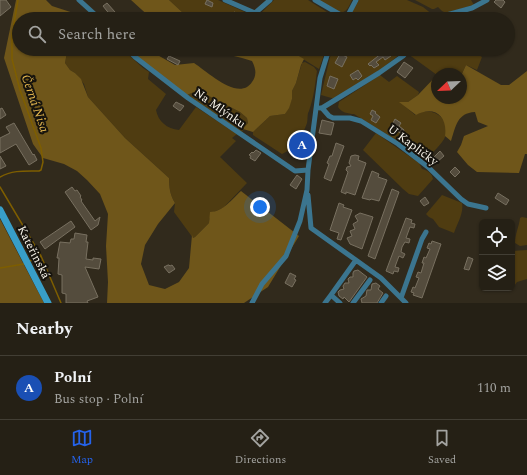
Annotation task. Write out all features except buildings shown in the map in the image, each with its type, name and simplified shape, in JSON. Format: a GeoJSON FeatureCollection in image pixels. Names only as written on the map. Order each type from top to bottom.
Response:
{"type":"FeatureCollection","features":[{"type":"Feature","properties":{"kind":"street"},"geometry":{"type":"LineString","coordinates":[[79,0],[92,12]]}},
{"type":"Feature","properties":{"kind":"street"},"geometry":{"type":"LineString","coordinates":[[225,0],[253,12]]}},
{"type":"Feature","properties":{"kind":"street"},"geometry":{"type":"LineString","coordinates":[[256,12],[270,0]]}},
{"type":"Feature","properties":{"kind":"street"},"geometry":{"type":"LineString","coordinates":[[315,0],[336,12]]}},
{"type":"Feature","properties":{"kind":"street"},"geometry":{"type":"LineString","coordinates":[[349,12],[356,0]]}},
{"type":"Feature","properties":{"kind":"street"},"geometry":{"type":"LineString","coordinates":[[458,12],[472,8],[487,0]]}},
{"type":"Feature","properties":{"kind":"street","name":"Na Mlýnku"},"geometry":{"type":"LineString","coordinates":[[134,56],[188,98],[295,171],[308,170]]}},
{"type":"Feature","properties":{"kind":"street"},"geometry":{"type":"LineString","coordinates":[[327,56],[320,78],[320,108],[308,170],[307,190],[311,228],[381,278],[406,303]]}},
{"type":"Feature","properties":{"kind":"street"},"geometry":{"type":"LineString","coordinates":[[320,108],[379,73],[403,56]]}},
{"type":"Feature","properties":{"kind":"street","name":"U Kapličky"},"geometry":{"type":"LineString","coordinates":[[320,108],[329,116],[334,118],[355,119],[374,129],[419,159],[468,204],[486,208]]}},
{"type":"Feature","properties":{"kind":"street"},"geometry":{"type":"LineString","coordinates":[[252,303],[262,284],[286,256],[300,221],[307,190]]}},
{"type":"Feature","properties":{"kind":"street","name":"Kateřinská"},"geometry":{"type":"LineString","coordinates":[[0,210],[48,303]]}},
{"type":"Feature","properties":{"kind":"street"},"geometry":{"type":"LineString","coordinates":[[401,298],[422,239],[426,232]]}},
{"type":"Feature","properties":{"kind":"street"},"geometry":{"type":"LineString","coordinates":[[325,303],[356,260]]}},
{"type":"Feature","properties":{"kind":"street"},"geometry":{"type":"LineString","coordinates":[[353,303],[370,280]]}},
{"type":"Feature","properties":{"kind":"street"},"geometry":{"type":"LineString","coordinates":[[331,295],[340,303]]}},
{"type":"Feature","properties":{"kind":"street"},"geometry":{"type":"LineString","coordinates":[[381,303],[386,296]]}},
{"type":"Feature","properties":{"kind":"shaded area"},"geometry":{"type":"Polygon","coordinates":[[[16,0],[46,0],[52,6],[70,12],[14,12],[16,0]]]}},
{"type":"Feature","properties":{"kind":"shaded area"},"geometry":{"type":"Polygon","coordinates":[[[131,0],[169,0],[182,12],[144,12],[131,0]]]}},
{"type":"Feature","properties":{"kind":"shaded area"},"geometry":{"type":"Polygon","coordinates":[[[169,0],[218,0],[245,12],[182,12],[169,0]]]}},
{"type":"Feature","properties":{"kind":"shaded area"},"geometry":{"type":"Polygon","coordinates":[[[274,0],[308,0],[327,12],[262,12],[274,0]]]}},
{"type":"Feature","properties":{"kind":"shaded area"},"geometry":{"type":"Polygon","coordinates":[[[319,0],[352,0],[349,7],[344,12],[337,12],[319,0]]]}},
{"type":"Feature","properties":{"kind":"shaded area"},"geometry":{"type":"Polygon","coordinates":[[[359,0],[407,0],[423,7],[429,12],[352,12],[359,0]]]}},
{"type":"Feature","properties":{"kind":"shaded area"},"geometry":{"type":"Polygon","coordinates":[[[415,0],[471,0],[474,5],[450,12],[444,12],[438,7],[432,9],[415,0]]]}},
{"type":"Feature","properties":{"kind":"shaded area"},"geometry":{"type":"Polygon","coordinates":[[[12,19],[12,56],[66,56],[65,63],[70,70],[81,79],[88,97],[125,138],[169,178],[170,191],[175,203],[158,224],[145,245],[141,264],[149,285],[165,289],[179,282],[189,268],[192,235],[193,238],[195,237],[209,223],[210,212],[219,210],[241,191],[299,236],[268,287],[244,303],[107,303],[108,282],[106,246],[108,214],[100,194],[77,171],[64,164],[43,158],[33,144],[4,58],[12,19]]]}},
{"type":"Feature","properties":{"kind":"shaded area"},"geometry":{"type":"Polygon","coordinates":[[[66,56],[130,56],[149,72],[148,79],[166,94],[156,110],[159,118],[164,124],[179,130],[196,107],[237,134],[232,138],[236,141],[220,157],[247,183],[223,208],[214,212],[209,219],[209,223],[193,238],[174,212],[175,203],[170,191],[169,178],[125,138],[88,97],[84,84],[65,63],[66,56]]]}},
{"type":"Feature","properties":{"kind":"shaded area"},"geometry":{"type":"Polygon","coordinates":[[[136,56],[159,56],[175,65],[194,63],[223,83],[239,89],[246,87],[252,82],[255,77],[255,72],[252,61],[234,56],[299,56],[304,59],[292,91],[292,99],[289,108],[285,114],[270,116],[253,132],[243,129],[248,123],[247,118],[240,112],[205,94],[194,92],[187,95],[136,56]]]}},
{"type":"Feature","properties":{"kind":"shaded area"},"geometry":{"type":"Polygon","coordinates":[[[298,56],[324,56],[319,69],[298,56]]]}},
{"type":"Feature","properties":{"kind":"shaded area"},"geometry":{"type":"Polygon","coordinates":[[[398,56],[380,70],[335,99],[321,95],[330,57],[398,56]]]}},
{"type":"Feature","properties":{"kind":"shaded area"},"geometry":{"type":"Polygon","coordinates":[[[411,56],[482,57],[477,70],[466,65],[465,68],[431,68],[431,71],[411,56]]]}},
{"type":"Feature","properties":{"kind":"shaded area"},"geometry":{"type":"Polygon","coordinates":[[[305,62],[314,67],[317,71],[307,123],[298,141],[282,154],[253,135],[253,132],[270,116],[285,114],[292,99],[292,91],[302,63],[305,62]]]}},
{"type":"Feature","properties":{"kind":"shaded area"},"geometry":{"type":"Polygon","coordinates":[[[466,65],[501,85],[509,85],[527,71],[527,154],[525,154],[519,173],[477,172],[468,165],[457,152],[464,136],[488,126],[478,122],[475,112],[464,115],[458,121],[451,141],[445,136],[444,123],[438,114],[429,111],[416,115],[399,102],[408,102],[418,95],[431,81],[431,104],[467,104],[467,68],[465,68],[466,65]]]}},
{"type":"Feature","properties":{"kind":"shaded area"},"geometry":{"type":"Polygon","coordinates":[[[380,75],[389,82],[397,76],[419,92],[418,95],[408,102],[400,102],[415,115],[421,112],[433,113],[439,115],[446,124],[444,139],[426,159],[401,138],[399,142],[354,114],[349,114],[338,107],[339,102],[380,75]]]}},
{"type":"Feature","properties":{"kind":"shaded area"},"geometry":{"type":"Polygon","coordinates":[[[194,92],[205,94],[240,112],[247,118],[248,123],[242,132],[187,95],[194,92]]]}},
{"type":"Feature","properties":{"kind":"shaded area"},"geometry":{"type":"Polygon","coordinates":[[[376,133],[419,163],[422,169],[432,175],[433,179],[418,196],[409,194],[403,189],[363,150],[376,133]]]}},
{"type":"Feature","properties":{"kind":"shaded area"},"geometry":{"type":"Polygon","coordinates":[[[442,195],[462,203],[461,215],[454,233],[439,227],[433,219],[426,214],[442,195]]]}},
{"type":"Feature","properties":{"kind":"shaded area"},"geometry":{"type":"Polygon","coordinates":[[[520,218],[527,218],[527,245],[520,246],[515,243],[515,240],[520,218]]]}},
{"type":"Feature","properties":{"kind":"shaded area"},"geometry":{"type":"Polygon","coordinates":[[[0,219],[44,303],[0,303],[0,219]]]}},
{"type":"Feature","properties":{"kind":"shaded area"},"geometry":{"type":"Polygon","coordinates":[[[527,250],[527,279],[517,282],[515,285],[515,255],[515,251],[527,250]]]}},
{"type":"Feature","properties":{"kind":"waterway","name":"Černá Nisa"},"geometry":{"type":"LineString","coordinates":[[16,12],[18,0]]}},
{"type":"Feature","properties":{"kind":"waterway","name":"Černá Nisa"},"geometry":{"type":"LineString","coordinates":[[12,35],[12,56]]}},
{"type":"Feature","properties":{"kind":"waterway","name":"Černá Nisa"},"geometry":{"type":"LineString","coordinates":[[0,177],[14,172],[39,171],[41,170],[43,162],[41,148],[20,90],[12,56]]}},
{"type":"Feature","properties":{"kind":"waterway","name":"Černá Nisa"},"geometry":{"type":"LineString","coordinates":[[0,187],[41,256],[61,303]]}},
{"type":"Feature","properties":{"kind":"waterway"},"geometry":{"type":"LineString","coordinates":[[30,261],[41,256]]}},
{"type":"Feature","properties":{"kind":"waterway"},"geometry":{"type":"LineString","coordinates":[[0,268],[24,264]]}},
{"type":"Feature","properties":{"kind":"place","name":"Polní"},"geometry":{"type":"Point","coordinates":[302,145]}}]}
